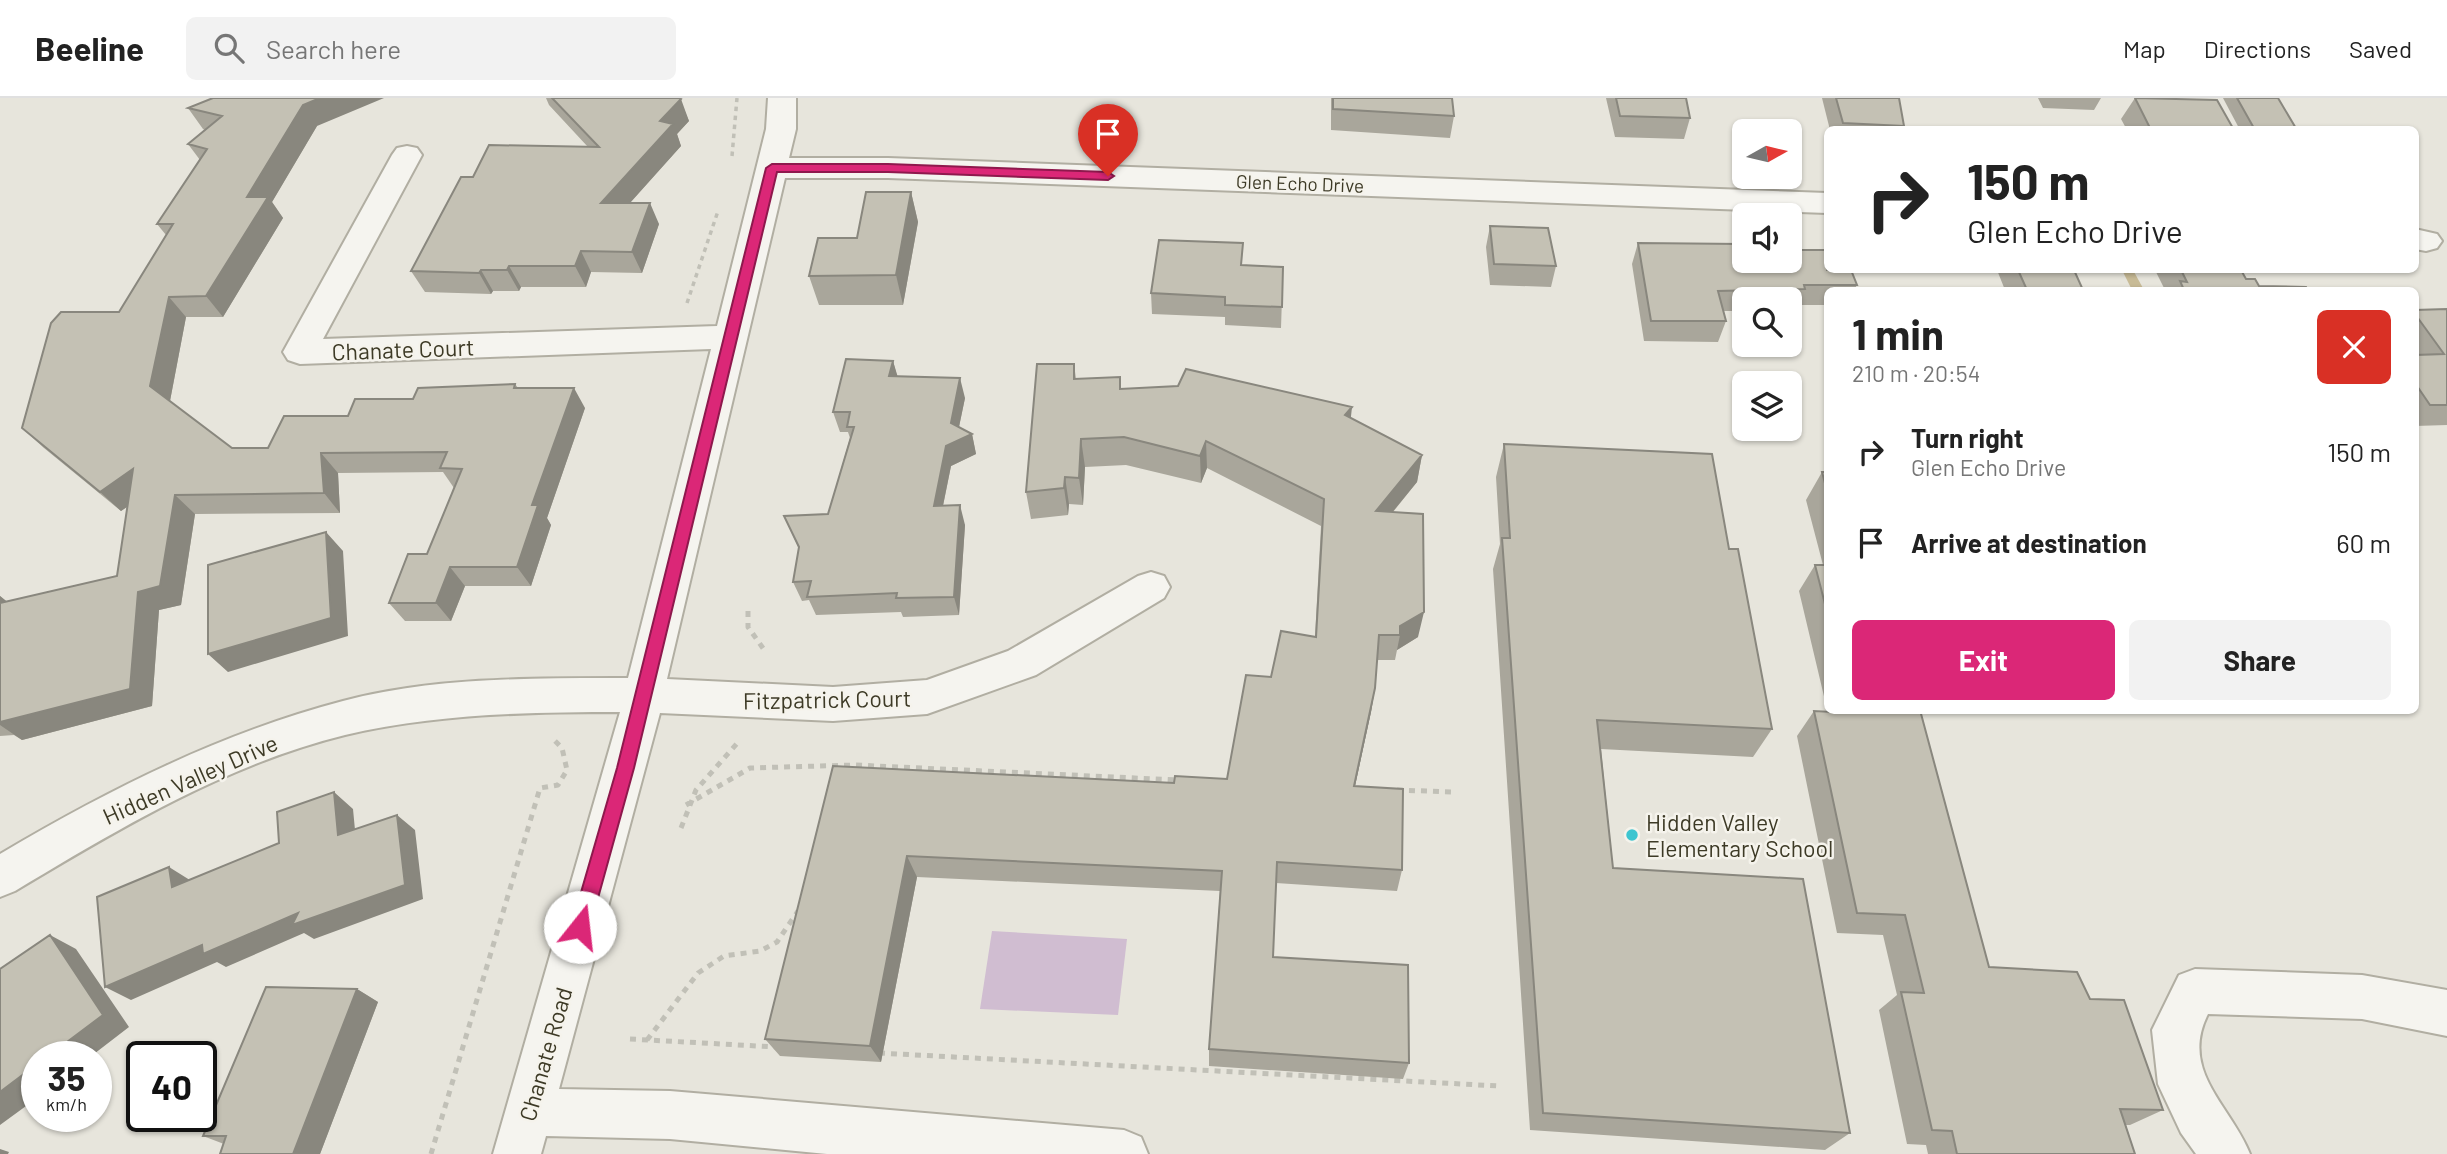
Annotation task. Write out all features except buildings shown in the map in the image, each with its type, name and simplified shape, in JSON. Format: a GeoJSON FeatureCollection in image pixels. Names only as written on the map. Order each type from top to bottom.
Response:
{"type":"FeatureCollection","features":[{"type":"Feature","properties":{"kind":"street","name":"Chanate Road"},"geometry":{"type":"LineString","coordinates":[[522,1133],[644,695],[772,168],[781,129],[782,98]]}},
{"type":"Feature","properties":{"kind":"street","name":"Chanate Court"},"geometry":{"type":"LineString","coordinates":[[407,155],[300,352],[731,337]]}},
{"type":"Feature","properties":{"kind":"street","name":"Glen Echo Drive"},"geometry":{"type":"LineString","coordinates":[[772,168],[888,168],[1824,203]]}},
{"type":"Feature","properties":{"kind":"street","name":"Fitzpatrick Court"},"geometry":{"type":"LineString","coordinates":[[644,695],[833,704],[927,697],[1022,663],[1151,587]]}},
{"type":"Feature","properties":{"kind":"street","name":"Hidden Valley Drive"},"geometry":{"type":"LineString","coordinates":[[0,877],[119,808],[248,749],[345,718],[455,701],[644,695]]}},
{"type":"Feature","properties":{"kind":"street"},"geometry":{"type":"LineString","coordinates":[[2226,1154],[2198,1116],[2182,1084],[2175,1030],[2195,991],[2362,997],[2447,1013]]}},
{"type":"Feature","properties":{"kind":"street"},"geometry":{"type":"LineString","coordinates":[[522,1133],[670,1115],[911,1138],[1124,1154]]}},
{"type":"Feature","properties":{"kind":"path"},"geometry":{"type":"LineString","coordinates":[[732,159],[737,98]]}},
{"type":"Feature","properties":{"kind":"path"},"geometry":{"type":"LineString","coordinates":[[685,310],[718,209]]}},
{"type":"Feature","properties":{"kind":"path"},"geometry":{"type":"LineString","coordinates":[[748,611],[748,627],[765,652]]}},
{"type":"Feature","properties":{"kind":"path"},"geometry":{"type":"LineString","coordinates":[[431,1154],[540,788],[558,785],[567,770],[562,748],[553,739]]}},
{"type":"Feature","properties":{"kind":"path"},"geometry":{"type":"LineString","coordinates":[[681,828],[686,805],[702,778],[740,739]]}},
{"type":"Feature","properties":{"kind":"path"},"geometry":{"type":"LineString","coordinates":[[686,805],[750,768],[838,765],[1189,780]]}},
{"type":"Feature","properties":{"kind":"path"},"geometry":{"type":"LineString","coordinates":[[835,778],[838,765]]}},
{"type":"Feature","properties":{"kind":"path"},"geometry":{"type":"LineString","coordinates":[[1385,789],[1454,792]]}},
{"type":"Feature","properties":{"kind":"path"},"geometry":{"type":"LineString","coordinates":[[646,1041],[698,973],[724,956],[760,951],[777,942],[803,904]]}},
{"type":"Feature","properties":{"kind":"path"},"geometry":{"type":"LineString","coordinates":[[630,1039],[784,1048]]}},
{"type":"Feature","properties":{"kind":"path"},"geometry":{"type":"LineString","coordinates":[[866,1052],[1499,1086]]}},
{"type":"Feature","properties":{"kind":"shaded area"},"geometry":{"type":"Polygon","coordinates":[[[992,931],[1127,939],[1118,1015],[980,1009],[992,931]]]}},
{"type":"Feature","properties":{"kind":"waterway"},"geometry":{"type":"LineString","coordinates":[[2130,273],[2136,287]]}},
{"type":"Feature","properties":{"kind":"place","name":"Hidden Valley Elementary School"},"geometry":{"type":"Point","coordinates":[1632,835]}},
{"type":"Feature","properties":{"kind":"route"},"geometry":{"type":"LineString","coordinates":[[580,927],[626,768],[772,168],[888,168],[1108,176]]}}]}
